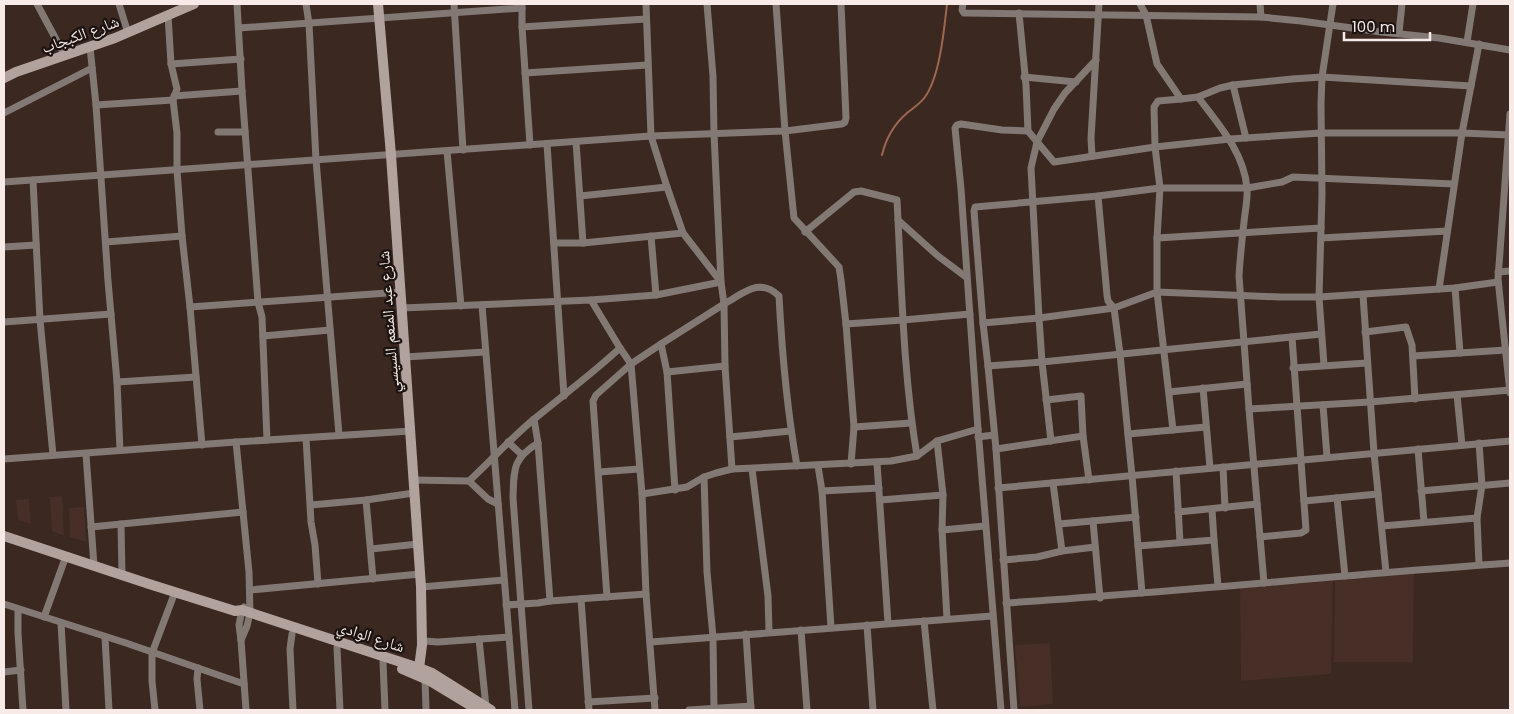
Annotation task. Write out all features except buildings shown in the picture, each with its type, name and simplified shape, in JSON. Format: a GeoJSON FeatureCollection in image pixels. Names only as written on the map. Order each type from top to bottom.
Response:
{"type":"FeatureCollection","features":[{"type":"Feature","properties":{"kind":"main road","name":"شارع الكبجاب"},"geometry":{"type":"LineString","coordinates":[[4,78],[16,72],[128,33],[194,4]]}},
{"type":"Feature","properties":{"kind":"main road","name":"شارع عبد المنعم السيسي"},"geometry":{"type":"LineString","coordinates":[[378,4],[392,155],[421,587],[421,638],[418,644],[416,667]]}},
{"type":"Feature","properties":{"kind":"main road","name":"شارع الوادي"},"geometry":{"type":"LineString","coordinates":[[4,536],[174,592],[244,612],[416,667],[432,673],[481,709]]}},
{"type":"Feature","properties":{"kind":"main road","name":"شارع الوادي"},"geometry":{"type":"LineString","coordinates":[[244,612],[292,634],[383,662],[424,678],[481,709]]}},
{"type":"Feature","properties":{"kind":"street"},"geometry":{"type":"LineString","coordinates":[[37,4],[65,56]]}},
{"type":"Feature","properties":{"kind":"street"},"geometry":{"type":"LineString","coordinates":[[119,4],[128,33]]}},
{"type":"Feature","properties":{"kind":"street"},"geometry":{"type":"LineString","coordinates":[[238,4],[242,91],[258,302],[262,317],[267,440]]}},
{"type":"Feature","properties":{"kind":"street"},"geometry":{"type":"LineString","coordinates":[[306,4],[309,24],[316,160],[339,435]]}},
{"type":"Feature","properties":{"kind":"street"},"geometry":{"type":"LineString","coordinates":[[454,4],[463,150]]}},
{"type":"Feature","properties":{"kind":"street"},"geometry":{"type":"LineString","coordinates":[[646,4],[651,136],[666,187],[683,233],[721,282]]}},
{"type":"Feature","properties":{"kind":"street"},"geometry":{"type":"LineString","coordinates":[[707,4],[713,76],[721,282],[724,304],[725,366],[732,469]]}},
{"type":"Feature","properties":{"kind":"street"},"geometry":{"type":"LineString","coordinates":[[776,4],[794,218],[839,267],[846,324],[854,427],[851,464]]}},
{"type":"Feature","properties":{"kind":"street"},"geometry":{"type":"LineString","coordinates":[[4,182],[651,136],[786,131],[842,124],[846,118],[841,4]]}},
{"type":"Feature","properties":{"kind":"street"},"geometry":{"type":"LineString","coordinates":[[963,4],[962,10],[964,13],[1261,17],[1439,38],[1510,50]]}},
{"type":"Feature","properties":{"kind":"street"},"geometry":{"type":"LineString","coordinates":[[1092,156],[1091,138],[1099,4]]}},
{"type":"Feature","properties":{"kind":"street"},"geometry":{"type":"LineString","coordinates":[[1140,4],[1146,15],[1157,64],[1181,99]]}},
{"type":"Feature","properties":{"kind":"street"},"geometry":{"type":"LineString","coordinates":[[1260,4],[1261,17]]}},
{"type":"Feature","properties":{"kind":"street"},"geometry":{"type":"LineString","coordinates":[[1324,366],[1319,297],[1322,77],[1333,4]]}},
{"type":"Feature","properties":{"kind":"street"},"geometry":{"type":"LineString","coordinates":[[1399,33],[1402,4]]}},
{"type":"Feature","properties":{"kind":"street"},"geometry":{"type":"LineString","coordinates":[[1467,42],[1473,4]]}},
{"type":"Feature","properties":{"kind":"street"},"geometry":{"type":"LineString","coordinates":[[239,28],[454,13],[522,6],[530,145]]}},
{"type":"Feature","properties":{"kind":"street"},"geometry":{"type":"LineString","coordinates":[[1019,13],[1028,131],[1054,162],[1155,147],[1230,139],[1321,133],[1510,135]]}},
{"type":"Feature","properties":{"kind":"street"},"geometry":{"type":"LineString","coordinates":[[168,16],[172,64],[177,89],[173,98],[177,133],[177,170],[182,236],[202,444]]}},
{"type":"Feature","properties":{"kind":"street"},"geometry":{"type":"LineString","coordinates":[[522,27],[646,19]]}},
{"type":"Feature","properties":{"kind":"street"},"geometry":{"type":"LineString","coordinates":[[1439,289],[1462,133],[1478,44]]}},
{"type":"Feature","properties":{"kind":"street"},"geometry":{"type":"LineString","coordinates":[[90,47],[117,382],[120,450]]}},
{"type":"Feature","properties":{"kind":"street"},"geometry":{"type":"LineString","coordinates":[[172,64],[241,59]]}},
{"type":"Feature","properties":{"kind":"street"},"geometry":{"type":"LineString","coordinates":[[1051,441],[1042,362],[1031,168],[1037,142],[1054,109],[1065,93],[1096,60]]}},
{"type":"Feature","properties":{"kind":"street"},"geometry":{"type":"LineString","coordinates":[[525,73],[647,65]]}},
{"type":"Feature","properties":{"kind":"street"},"geometry":{"type":"LineString","coordinates":[[4,113],[92,68]]}},
{"type":"Feature","properties":{"kind":"street"},"geometry":{"type":"LineString","coordinates":[[1024,77],[1076,82]]}},
{"type":"Feature","properties":{"kind":"street"},"geometry":{"type":"LineString","coordinates":[[1173,430],[1157,292],[1157,238],[1160,188],[1155,147],[1154,107],[1156,104],[1158,102],[1198,97],[1233,85],[1322,77],[1471,86]]}},
{"type":"Feature","properties":{"kind":"street"},"geometry":{"type":"LineString","coordinates":[[1233,85],[1246,138]]}},
{"type":"Feature","properties":{"kind":"street"},"geometry":{"type":"LineString","coordinates":[[96,105],[242,91]]}},
{"type":"Feature","properties":{"kind":"street"},"geometry":{"type":"LineString","coordinates":[[1198,97],[1230,139],[1244,171],[1247,188],[1239,268],[1240,295],[1264,583]]}},
{"type":"Feature","properties":{"kind":"street"},"geometry":{"type":"LineString","coordinates":[[1249,409],[1510,392],[1506,350],[1508,341],[1498,272],[1510,135],[1510,114]]}},
{"type":"Feature","properties":{"kind":"street"},"geometry":{"type":"LineString","coordinates":[[1001,710],[955,128],[961,124],[1002,130],[1028,131]]}},
{"type":"Feature","properties":{"kind":"street"},"geometry":{"type":"LineString","coordinates":[[218,132],[245,132]]}},
{"type":"Feature","properties":{"kind":"street"},"geometry":{"type":"LineString","coordinates":[[576,142],[583,243]]}},
{"type":"Feature","properties":{"kind":"street"},"geometry":{"type":"LineString","coordinates":[[547,144],[564,396]]}},
{"type":"Feature","properties":{"kind":"street"},"geometry":{"type":"LineString","coordinates":[[447,151],[461,306]]}},
{"type":"Feature","properties":{"kind":"street"},"geometry":{"type":"LineString","coordinates":[[1014,710],[996,449],[983,323],[975,207],[1098,196],[1160,188],[1247,188],[1282,182],[1293,177],[1454,184]]}},
{"type":"Feature","properties":{"kind":"street"},"geometry":{"type":"LineString","coordinates":[[33,180],[40,320],[53,455]]}},
{"type":"Feature","properties":{"kind":"street"},"geometry":{"type":"LineString","coordinates":[[580,196],[666,187]]}},
{"type":"Feature","properties":{"kind":"street"},"geometry":{"type":"LineString","coordinates":[[806,232],[858,190],[897,200],[903,320],[911,423],[917,456]]}},
{"type":"Feature","properties":{"kind":"street"},"geometry":{"type":"LineString","coordinates":[[1098,196],[1107,295],[1108,301],[1114,308],[1120,354],[1142,593]]}},
{"type":"Feature","properties":{"kind":"street"},"geometry":{"type":"LineString","coordinates":[[898,220],[938,256],[966,277]]}},
{"type":"Feature","properties":{"kind":"street"},"geometry":{"type":"LineString","coordinates":[[1157,238],[1321,228]]}},
{"type":"Feature","properties":{"kind":"street"},"geometry":{"type":"LineString","coordinates":[[1321,238],[1447,231]]}},
{"type":"Feature","properties":{"kind":"street"},"geometry":{"type":"LineString","coordinates":[[554,243],[583,243],[683,233]]}},
{"type":"Feature","properties":{"kind":"street"},"geometry":{"type":"LineString","coordinates":[[106,242],[182,236]]}},
{"type":"Feature","properties":{"kind":"street"},"geometry":{"type":"LineString","coordinates":[[651,236],[656,295]]}},
{"type":"Feature","properties":{"kind":"street"},"geometry":{"type":"LineString","coordinates":[[4,247],[36,245]]}},
{"type":"Feature","properties":{"kind":"street"},"geometry":{"type":"LineString","coordinates":[[1498,272],[1510,271]]}},
{"type":"Feature","properties":{"kind":"street"},"geometry":{"type":"LineString","coordinates":[[402,308],[557,302],[656,295],[721,282]]}},
{"type":"Feature","properties":{"kind":"street"},"geometry":{"type":"LineString","coordinates":[[983,323],[1114,308],[1157,292],[1319,297],[1455,288],[1498,282]]}},
{"type":"Feature","properties":{"kind":"street"},"geometry":{"type":"LineString","coordinates":[[607,597],[593,402],[596,395],[631,364],[661,344],[724,304],[755,288],[763,286],[772,289],[779,296],[782,350],[797,466]]}},
{"type":"Feature","properties":{"kind":"street"},"geometry":{"type":"LineString","coordinates":[[1455,288],[1460,353]]}},
{"type":"Feature","properties":{"kind":"street"},"geometry":{"type":"LineString","coordinates":[[190,308],[400,292]]}},
{"type":"Feature","properties":{"kind":"street"},"geometry":{"type":"LineString","coordinates":[[1363,295],[1374,453],[1386,572]]}},
{"type":"Feature","properties":{"kind":"street"},"geometry":{"type":"LineString","coordinates":[[591,300],[631,364],[642,494],[646,594],[655,710]]}},
{"type":"Feature","properties":{"kind":"street"},"geometry":{"type":"LineString","coordinates":[[482,305],[515,710]]}},
{"type":"Feature","properties":{"kind":"street"},"geometry":{"type":"LineString","coordinates":[[4,322],[111,314]]}},
{"type":"Feature","properties":{"kind":"street"},"geometry":{"type":"LineString","coordinates":[[846,324],[970,314]]}},
{"type":"Feature","properties":{"kind":"street"},"geometry":{"type":"LineString","coordinates":[[1365,332],[1406,328],[1412,345],[1415,399]]}},
{"type":"Feature","properties":{"kind":"street"},"geometry":{"type":"LineString","coordinates":[[263,336],[330,330]]}},
{"type":"Feature","properties":{"kind":"street"},"geometry":{"type":"LineString","coordinates":[[988,366],[1321,334]]}},
{"type":"Feature","properties":{"kind":"street"},"geometry":{"type":"LineString","coordinates":[[1260,537],[1304,532],[1306,530],[1292,338]]}},
{"type":"Feature","properties":{"kind":"street"},"geometry":{"type":"LineString","coordinates":[[661,344],[667,372],[675,490]]}},
{"type":"Feature","properties":{"kind":"street"},"geometry":{"type":"LineString","coordinates":[[469,481],[534,419],[597,370],[620,348]]}},
{"type":"Feature","properties":{"kind":"street"},"geometry":{"type":"LineString","coordinates":[[1413,356],[1506,350]]}},
{"type":"Feature","properties":{"kind":"street"},"geometry":{"type":"LineString","coordinates":[[405,357],[486,352]]}},
{"type":"Feature","properties":{"kind":"street"},"geometry":{"type":"LineString","coordinates":[[1293,368],[1367,363]]}},
{"type":"Feature","properties":{"kind":"street"},"geometry":{"type":"LineString","coordinates":[[667,372],[725,366]]}},
{"type":"Feature","properties":{"kind":"street"},"geometry":{"type":"LineString","coordinates":[[117,382],[196,377]]}},
{"type":"Feature","properties":{"kind":"street"},"geometry":{"type":"LineString","coordinates":[[1169,392],[1247,384]]}},
{"type":"Feature","properties":{"kind":"street"},"geometry":{"type":"LineString","coordinates":[[1203,388],[1210,468]]}},
{"type":"Feature","properties":{"kind":"street"},"geometry":{"type":"LineString","coordinates":[[1457,395],[1462,445]]}},
{"type":"Feature","properties":{"kind":"street"},"geometry":{"type":"LineString","coordinates":[[1046,400],[1081,396],[1083,436],[1089,480]]}},
{"type":"Feature","properties":{"kind":"street"},"geometry":{"type":"LineString","coordinates":[[1323,405],[1327,458]]}},
{"type":"Feature","properties":{"kind":"street"},"geometry":{"type":"LineString","coordinates":[[534,419],[538,443],[550,601]]}},
{"type":"Feature","properties":{"kind":"street"},"geometry":{"type":"LineString","coordinates":[[854,427],[911,423]]}},
{"type":"Feature","properties":{"kind":"street"},"geometry":{"type":"LineString","coordinates":[[1128,434],[1206,427]]}},
{"type":"Feature","properties":{"kind":"street"},"geometry":{"type":"LineString","coordinates":[[4,459],[410,431]]}},
{"type":"Feature","properties":{"kind":"street"},"geometry":{"type":"LineString","coordinates":[[730,437],[791,431]]}},
{"type":"Feature","properties":{"kind":"street"},"geometry":{"type":"LineString","coordinates":[[642,494],[687,487],[704,477],[732,469],[877,463],[917,456],[937,441],[978,433],[994,435]]}},
{"type":"Feature","properties":{"kind":"street"},"geometry":{"type":"LineString","coordinates":[[996,449],[1083,436]]}},
{"type":"Feature","properties":{"kind":"street"},"geometry":{"type":"LineString","coordinates":[[306,438],[318,584]]}},
{"type":"Feature","properties":{"kind":"street"},"geometry":{"type":"LineString","coordinates":[[998,488],[1510,440]]}},
{"type":"Feature","properties":{"kind":"street"},"geometry":{"type":"LineString","coordinates":[[937,441],[943,495],[942,530],[947,619]]}},
{"type":"Feature","properties":{"kind":"street"},"geometry":{"type":"LineString","coordinates":[[236,442],[250,590],[239,633],[246,710]]}},
{"type":"Feature","properties":{"kind":"street"},"geometry":{"type":"LineString","coordinates":[[508,442],[522,455]]}},
{"type":"Feature","properties":{"kind":"street"},"geometry":{"type":"LineString","coordinates":[[529,710],[512,498],[515,467],[525,451],[538,443]]}},
{"type":"Feature","properties":{"kind":"street"},"geometry":{"type":"LineString","coordinates":[[1479,443],[1482,485],[1477,518],[1480,565]]}},
{"type":"Feature","properties":{"kind":"street"},"geometry":{"type":"LineString","coordinates":[[1418,449],[1424,522]]}},
{"type":"Feature","properties":{"kind":"street"},"geometry":{"type":"LineString","coordinates":[[86,454],[94,566]]}},
{"type":"Feature","properties":{"kind":"street"},"geometry":{"type":"LineString","coordinates":[[877,463],[888,623]]}},
{"type":"Feature","properties":{"kind":"street"},"geometry":{"type":"LineString","coordinates":[[818,466],[822,491],[832,627]]}},
{"type":"Feature","properties":{"kind":"street"},"geometry":{"type":"LineString","coordinates":[[1223,467],[1225,508]]}},
{"type":"Feature","properties":{"kind":"street"},"geometry":{"type":"LineString","coordinates":[[599,472],[639,469]]}},
{"type":"Feature","properties":{"kind":"street"},"geometry":{"type":"LineString","coordinates":[[752,469],[768,596],[769,632]]}},
{"type":"Feature","properties":{"kind":"street"},"geometry":{"type":"LineString","coordinates":[[1176,471],[1180,542]]}},
{"type":"Feature","properties":{"kind":"street"},"geometry":{"type":"LineString","coordinates":[[704,477],[707,572],[713,637],[711,709]]}},
{"type":"Feature","properties":{"kind":"street"},"geometry":{"type":"LineString","coordinates":[[413,480],[469,481],[488,499],[498,504]]}},
{"type":"Feature","properties":{"kind":"street"},"geometry":{"type":"LineString","coordinates":[[1053,483],[1062,551]]}},
{"type":"Feature","properties":{"kind":"street"},"geometry":{"type":"LineString","coordinates":[[1421,491],[1510,483]]}},
{"type":"Feature","properties":{"kind":"street"},"geometry":{"type":"LineString","coordinates":[[822,491],[879,488]]}},
{"type":"Feature","properties":{"kind":"street"},"geometry":{"type":"LineString","coordinates":[[311,505],[414,493]]}},
{"type":"Feature","properties":{"kind":"street"},"geometry":{"type":"LineString","coordinates":[[1304,501],[1378,494]]}},
{"type":"Feature","properties":{"kind":"street"},"geometry":{"type":"LineString","coordinates":[[880,500],[943,495]]}},
{"type":"Feature","properties":{"kind":"street"},"geometry":{"type":"LineString","coordinates":[[1337,498],[1345,576]]}},
{"type":"Feature","properties":{"kind":"street"},"geometry":{"type":"LineString","coordinates":[[366,500],[373,579]]}},
{"type":"Feature","properties":{"kind":"street"},"geometry":{"type":"LineString","coordinates":[[1178,512],[1257,504]]}},
{"type":"Feature","properties":{"kind":"street"},"geometry":{"type":"LineString","coordinates":[[1212,510],[1218,586]]}},
{"type":"Feature","properties":{"kind":"street"},"geometry":{"type":"LineString","coordinates":[[91,527],[243,512]]}},
{"type":"Feature","properties":{"kind":"street"},"geometry":{"type":"LineString","coordinates":[[1059,524],[1136,517]]}},
{"type":"Feature","properties":{"kind":"street"},"geometry":{"type":"LineString","coordinates":[[1382,526],[1477,518]]}},
{"type":"Feature","properties":{"kind":"street"},"geometry":{"type":"LineString","coordinates":[[1093,521],[1100,598]]}},
{"type":"Feature","properties":{"kind":"street"},"geometry":{"type":"LineString","coordinates":[[121,524],[122,575]]}},
{"type":"Feature","properties":{"kind":"street"},"geometry":{"type":"LineString","coordinates":[[942,530],[986,526]]}},
{"type":"Feature","properties":{"kind":"street"},"geometry":{"type":"LineString","coordinates":[[1138,546],[1214,540]]}},
{"type":"Feature","properties":{"kind":"street"},"geometry":{"type":"LineString","coordinates":[[371,550],[418,544]]}},
{"type":"Feature","properties":{"kind":"street"},"geometry":{"type":"LineString","coordinates":[[1003,560],[1037,557],[1062,551],[1095,547]]}},
{"type":"Feature","properties":{"kind":"street"},"geometry":{"type":"LineString","coordinates":[[502,550],[515,548]]}},
{"type":"Feature","properties":{"kind":"street"},"geometry":{"type":"LineString","coordinates":[[44,618],[66,556]]}},
{"type":"Feature","properties":{"kind":"street"},"geometry":{"type":"LineString","coordinates":[[1006,604],[1100,598],[1218,586],[1510,563]]}},
{"type":"Feature","properties":{"kind":"street"},"geometry":{"type":"LineString","coordinates":[[250,590],[420,574]]}},
{"type":"Feature","properties":{"kind":"street"},"geometry":{"type":"LineString","coordinates":[[421,587],[504,580]]}},
{"type":"Feature","properties":{"kind":"street"},"geometry":{"type":"LineString","coordinates":[[155,710],[152,654],[174,592]]}},
{"type":"Feature","properties":{"kind":"street"},"geometry":{"type":"LineString","coordinates":[[506,605],[646,594]]}},
{"type":"Feature","properties":{"kind":"street"},"geometry":{"type":"LineString","coordinates":[[581,599],[589,710]]}},
{"type":"Feature","properties":{"kind":"street"},"geometry":{"type":"LineString","coordinates":[[4,604],[244,684]]}},
{"type":"Feature","properties":{"kind":"street"},"geometry":{"type":"LineString","coordinates":[[18,609],[23,710]]}},
{"type":"Feature","properties":{"kind":"street"},"geometry":{"type":"LineString","coordinates":[[651,642],[947,619],[1007,620]]}},
{"type":"Feature","properties":{"kind":"street"},"geometry":{"type":"LineString","coordinates":[[924,621],[933,710]]}},
{"type":"Feature","properties":{"kind":"street"},"geometry":{"type":"LineString","coordinates":[[61,623],[66,710]]}},
{"type":"Feature","properties":{"kind":"street"},"geometry":{"type":"LineString","coordinates":[[867,625],[873,710]]}},
{"type":"Feature","properties":{"kind":"street"},"geometry":{"type":"LineString","coordinates":[[801,630],[807,710]]}},
{"type":"Feature","properties":{"kind":"street"},"geometry":{"type":"LineString","coordinates":[[292,634],[290,648],[294,710]]}},
{"type":"Feature","properties":{"kind":"street"},"geometry":{"type":"LineString","coordinates":[[689,710],[751,708],[746,634]]}},
{"type":"Feature","properties":{"kind":"street"},"geometry":{"type":"LineString","coordinates":[[105,637],[109,710]]}},
{"type":"Feature","properties":{"kind":"street"},"geometry":{"type":"LineString","coordinates":[[421,638],[425,641],[438,642],[509,637]]}},
{"type":"Feature","properties":{"kind":"street"},"geometry":{"type":"LineString","coordinates":[[479,639],[481,709]]}},
{"type":"Feature","properties":{"kind":"street"},"geometry":{"type":"LineString","coordinates":[[337,648],[340,710]]}},
{"type":"Feature","properties":{"kind":"street"},"geometry":{"type":"LineString","coordinates":[[383,662],[385,710]]}},
{"type":"Feature","properties":{"kind":"street"},"geometry":{"type":"LineString","coordinates":[[198,668],[200,710]]}},
{"type":"Feature","properties":{"kind":"street"},"geometry":{"type":"LineString","coordinates":[[4,672],[21,670]]}},
{"type":"Feature","properties":{"kind":"street"},"geometry":{"type":"LineString","coordinates":[[424,678],[426,710]]}},
{"type":"Feature","properties":{"kind":"street"},"geometry":{"type":"LineString","coordinates":[[588,702],[655,698]]}},
{"type":"Feature","properties":{"kind":"shaded area"},"geometry":{"type":"Polygon","coordinates":[[[62,496],[64,536],[52,531],[50,497],[62,496]]]}},
{"type":"Feature","properties":{"kind":"shaded area"},"geometry":{"type":"Polygon","coordinates":[[[29,499],[31,524],[18,520],[16,500],[29,499]]]}},
{"type":"Feature","properties":{"kind":"shaded area"},"geometry":{"type":"Polygon","coordinates":[[[84,507],[86,542],[70,537],[69,508],[84,507]]]}},
{"type":"Feature","properties":{"kind":"shaded area"},"geometry":{"type":"Polygon","coordinates":[[[1414,574],[1413,662],[1334,662],[1335,581],[1414,574]]]}},
{"type":"Feature","properties":{"kind":"shaded area"},"geometry":{"type":"Polygon","coordinates":[[[1333,581],[1331,674],[1241,681],[1240,588],[1333,581]]]}},
{"type":"Feature","properties":{"kind":"shaded area"},"geometry":{"type":"Polygon","coordinates":[[[1050,643],[1053,704],[1020,707],[1015,645],[1050,643]]]}},
{"type":"Feature","properties":{"kind":"waterway"},"geometry":{"type":"LineString","coordinates":[[882,155],[888,137],[894,127],[919,104],[930,88],[941,52],[947,4]]}}]}
